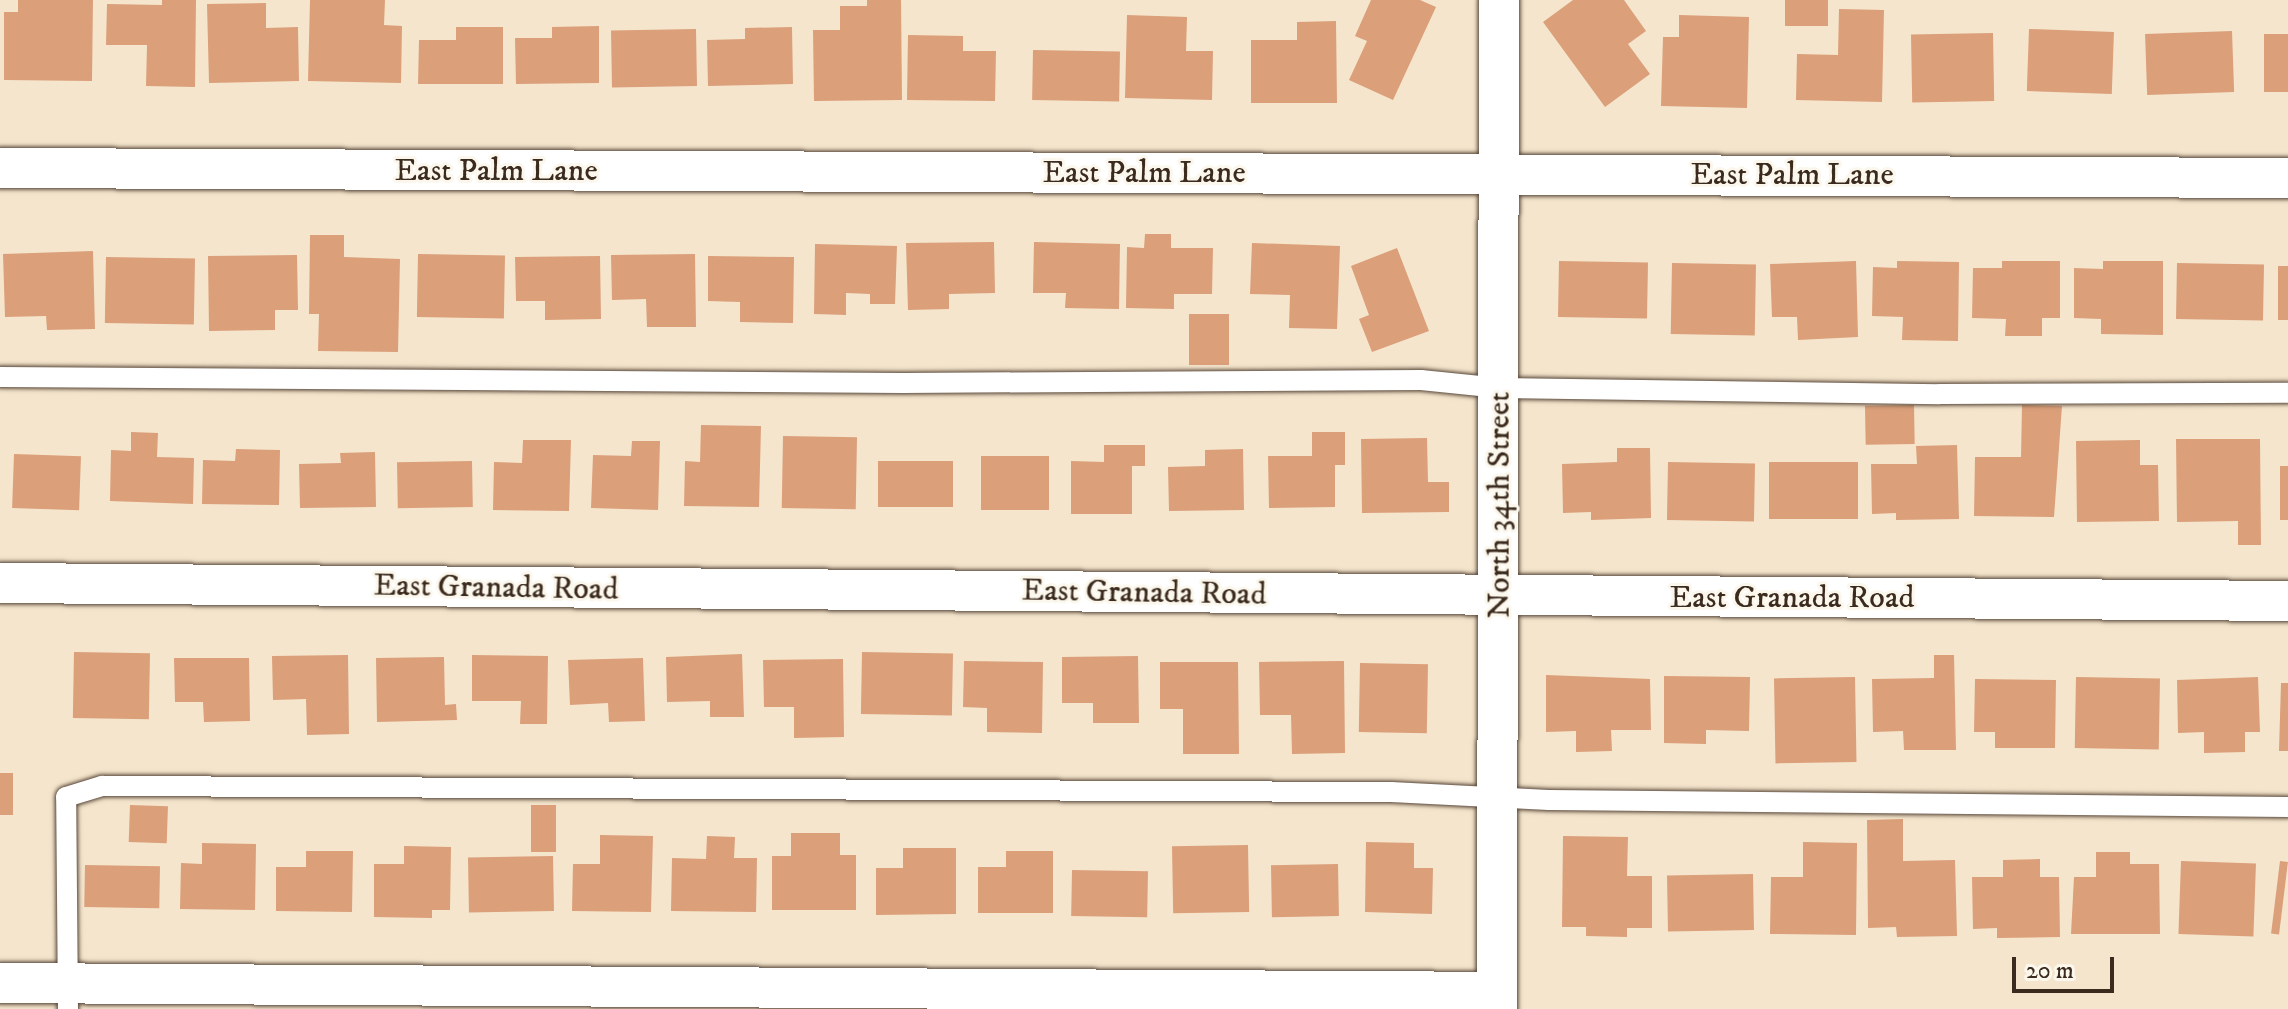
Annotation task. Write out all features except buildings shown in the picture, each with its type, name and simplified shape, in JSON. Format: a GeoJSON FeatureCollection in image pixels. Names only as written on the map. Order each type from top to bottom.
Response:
{"type":"FeatureCollection","features":[{"type":"Feature","properties":{"kind":"street","name":"North 34th Street"},"geometry":{"type":"LineString","coordinates":[[1497,1000],[1499,0]]}},
{"type":"Feature","properties":{"kind":"street","name":"East Palm Lane"},"geometry":{"type":"LineString","coordinates":[[0,168],[2288,178]]}},
{"type":"Feature","properties":{"kind":"street","name":"East Granada Road"},"geometry":{"type":"LineString","coordinates":[[0,583],[2288,601]]}},
{"type":"Feature","properties":{"kind":"street"},"geometry":{"type":"LineString","coordinates":[[0,983],[68,996],[1497,1000]]}},
{"type":"Feature","properties":{"kind":"lane"},"geometry":{"type":"LineString","coordinates":[[0,377],[902,383],[1421,380],[1500,388],[2288,393]]}},
{"type":"Feature","properties":{"kind":"lane"},"geometry":{"type":"LineString","coordinates":[[68,996],[66,797],[102,786],[1391,792],[1499,798],[2288,807]]}}]}
